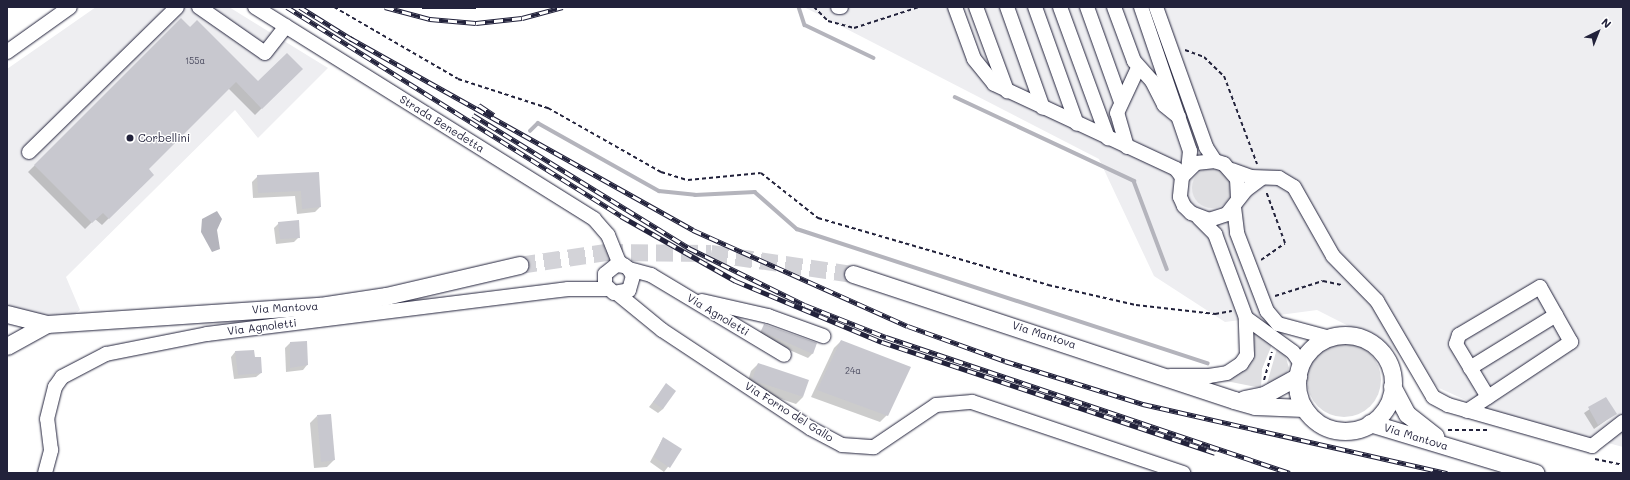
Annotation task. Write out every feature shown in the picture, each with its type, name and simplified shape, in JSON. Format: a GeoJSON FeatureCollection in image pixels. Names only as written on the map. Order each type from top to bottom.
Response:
{"type":"FeatureCollection","features":[{"type":"Feature","properties":{"kind":"main road","name":"Via Mantova"},"geometry":{"type":"LineString","coordinates":[[7,345],[33,329],[47,324],[354,302],[519,265]]}},
{"type":"Feature","properties":{"kind":"main road","name":"Via Mantova"},"geometry":{"type":"LineString","coordinates":[[853,274],[1234,400],[1255,406],[1304,408],[1329,428],[1350,431],[1370,423],[1386,408],[1392,386]]}},
{"type":"Feature","properties":{"kind":"main road","name":"Via Mantova"},"geometry":{"type":"LineString","coordinates":[[7,314],[47,324]]}},
{"type":"Feature","properties":{"kind":"main road","name":"Via Mantova"},"geometry":{"type":"LineString","coordinates":[[7,325],[7,345]]}},
{"type":"Feature","properties":{"kind":"main road","name":"Via Mantova"},"geometry":{"type":"LineString","coordinates":[[1234,400],[1264,395],[1299,370],[1312,348],[1330,338],[1348,336],[1374,345],[1388,364],[1392,386],[1400,404],[1417,424],[1461,451]]}},
{"type":"Feature","properties":{"kind":"main road"},"geometry":{"type":"LineString","coordinates":[[1299,370],[1304,408]]}},
{"type":"Feature","properties":{"kind":"main road","name":"Via Mantova"},"geometry":{"type":"LineString","coordinates":[[1370,423],[1536,473]]}},
{"type":"Feature","properties":{"kind":"street"},"geometry":{"type":"LineString","coordinates":[[7,52],[70,7]]}},
{"type":"Feature","properties":{"kind":"street"},"geometry":{"type":"LineString","coordinates":[[29,152],[177,7]]}},
{"type":"Feature","properties":{"kind":"street"},"geometry":{"type":"LineString","coordinates":[[199,7],[266,53],[286,26]]}},
{"type":"Feature","properties":{"kind":"street","name":"Strada Benedetta"},"geometry":{"type":"LineString","coordinates":[[255,7],[594,219],[608,235],[624,281]]}},
{"type":"Feature","properties":{"kind":"street"},"geometry":{"type":"LineString","coordinates":[[955,7],[969,47],[982,74],[1007,91],[1185,173]]}},
{"type":"Feature","properties":{"kind":"street"},"geometry":{"type":"LineString","coordinates":[[965,7],[970,24],[969,47]]}},
{"type":"Feature","properties":{"kind":"street"},"geometry":{"type":"LineString","coordinates":[[976,7],[1007,91]]}},
{"type":"Feature","properties":{"kind":"street"},"geometry":{"type":"LineString","coordinates":[[1006,7],[1042,108]]}},
{"type":"Feature","properties":{"kind":"street"},"geometry":{"type":"LineString","coordinates":[[1035,7],[1077,124]]}},
{"type":"Feature","properties":{"kind":"street"},"geometry":{"type":"LineString","coordinates":[[1060,7],[1108,138]]}},
{"type":"Feature","properties":{"kind":"street"},"geometry":{"type":"LineString","coordinates":[[1087,7],[1121,102]]}},
{"type":"Feature","properties":{"kind":"street"},"geometry":{"type":"LineString","coordinates":[[1114,7],[1138,68],[1152,81],[1164,105],[1179,117]]}},
{"type":"Feature","properties":{"kind":"street"},"geometry":{"type":"LineString","coordinates":[[1141,7],[1190,151],[1180,197],[1187,209],[1199,218],[1215,234],[1245,313],[1247,355],[1241,364],[1227,373],[1209,376],[1165,376]]}},
{"type":"Feature","properties":{"kind":"street"},"geometry":{"type":"LineString","coordinates":[[1156,7],[1206,147],[1215,161],[1232,170],[1262,178],[1279,178],[1294,187],[1333,256],[1377,301],[1391,323],[1427,390],[1448,405],[1592,446],[1623,422]]}},
{"type":"Feature","properties":{"kind":"street"},"geometry":{"type":"LineString","coordinates":[[1127,147],[1116,113],[1138,68]]}},
{"type":"Feature","properties":{"kind":"street"},"geometry":{"type":"LineString","coordinates":[[1185,173],[1200,162],[1215,161]]}},
{"type":"Feature","properties":{"kind":"street"},"geometry":{"type":"LineString","coordinates":[[1232,170],[1238,184],[1236,202],[1237,233],[1262,301],[1278,324],[1330,338]]}},
{"type":"Feature","properties":{"kind":"street"},"geometry":{"type":"LineString","coordinates":[[1199,218],[1218,218],[1262,178]]}},
{"type":"Feature","properties":{"kind":"street"},"geometry":{"type":"LineString","coordinates":[[614,254],[607,272],[624,281]]}},
{"type":"Feature","properties":{"kind":"street","name":"Via Agnoletti"},"geometry":{"type":"LineString","coordinates":[[568,289],[592,283],[616,265],[624,281]]}},
{"type":"Feature","properties":{"kind":"street","name":"Via Agnoletti"},"geometry":{"type":"LineString","coordinates":[[45,473],[51,450],[47,419],[55,387],[62,377],[106,354],[207,334],[568,289],[624,281],[651,275],[784,355]]}},
{"type":"Feature","properties":{"kind":"street","name":"Via Forno del Gallo"},"geometry":{"type":"LineString","coordinates":[[624,281],[634,305],[662,330],[810,428],[842,445],[874,447],[936,406],[972,402],[1183,473]]}},
{"type":"Feature","properties":{"kind":"street"},"geometry":{"type":"LineString","coordinates":[[1467,411],[1571,342],[1540,287],[1459,335],[1456,344],[1488,397]]}},
{"type":"Feature","properties":{"kind":"street"},"geometry":{"type":"LineString","coordinates":[[688,297],[768,316],[823,336]]}},
{"type":"Feature","properties":{"kind":"street"},"geometry":{"type":"LineString","coordinates":[[1245,313],[1276,341],[1292,352],[1299,370]]}},
{"type":"Feature","properties":{"kind":"street"},"geometry":{"type":"LineString","coordinates":[[1470,368],[1556,315]]}},
{"type":"Feature","properties":{"kind":"path"},"geometry":{"type":"LineString","coordinates":[[334,7],[458,79],[548,108],[660,172],[688,180],[761,173],[818,218],[1048,285],[1171,310],[1215,314],[1245,313]]}},
{"type":"Feature","properties":{"kind":"path"},"geometry":{"type":"LineString","coordinates":[[814,7],[828,21],[854,28],[919,7]]}},
{"type":"Feature","properties":{"kind":"path"},"geometry":{"type":"LineString","coordinates":[[1262,301],[1323,281],[1348,287]]}},
{"type":"Feature","properties":{"kind":"path"},"geometry":{"type":"LineString","coordinates":[[1264,395],[1264,370],[1276,341]]}},
{"type":"Feature","properties":{"kind":"path"},"geometry":{"type":"LineString","coordinates":[[1444,429],[1455,432],[1496,430]]}},
{"type":"Feature","properties":{"kind":"path"},"geometry":{"type":"LineString","coordinates":[[1593,458],[1623,465]]}},
{"type":"Feature","properties":{"kind":"shaded area"},"geometry":{"type":"Polygon","coordinates":[[[96,7],[229,7],[328,68],[258,138],[235,110],[66,277],[80,310],[73,315],[42,318],[7,304],[7,69],[96,7]]]}},
{"type":"Feature","properties":{"kind":"shaded area"},"geometry":{"type":"Polygon","coordinates":[[[804,7],[1623,7],[1623,447],[1492,412],[1439,388],[1392,348],[1317,310],[1225,322],[1154,276],[1099,159],[804,7]]]}},
{"type":"Feature","properties":{"kind":"shaded area"},"geometry":{"type":"Polygon","coordinates":[[[1216,168],[1223,171],[1229,177],[1232,188],[1231,196],[1223,205],[1216,208],[1208,208],[1201,205],[1193,196],[1192,184],[1195,177],[1204,169],[1216,168]]]}},
{"type":"Feature","properties":{"kind":"shaded area"},"geometry":{"type":"Polygon","coordinates":[[[217,211],[222,219],[217,230],[220,249],[212,252],[201,232],[202,219],[217,211]]]}},
{"type":"Feature","properties":{"kind":"shaded area"},"geometry":{"type":"Polygon","coordinates":[[[1248,323],[1273,342],[1262,369],[1261,388],[1216,379],[1238,370],[1248,323]]]}},
{"type":"Feature","properties":{"kind":"shaded area"},"geometry":{"type":"Polygon","coordinates":[[[1344,343],[1365,349],[1375,359],[1381,380],[1375,401],[1365,411],[1344,417],[1323,411],[1313,401],[1307,380],[1313,359],[1323,349],[1344,343]]]}},
{"type":"Feature","properties":{"kind":"shaded area"},"geometry":{"type":"Polygon","coordinates":[[[1278,345],[1284,351],[1289,368],[1286,375],[1266,387],[1278,345]]]}},
{"type":"Feature","properties":{"kind":"building","name":"Corbellini"},"geometry":{"type":"Polygon","coordinates":[[[181,18],[190,27],[197,20],[258,81],[287,53],[303,69],[262,109],[236,82],[149,169],[154,175],[109,219],[103,213],[92,223],[34,165],[181,18]]]}},
{"type":"Feature","properties":{"kind":"building"},"geometry":{"type":"Polygon","coordinates":[[[319,172],[321,207],[302,209],[301,191],[258,193],[257,175],[319,172]]]}},
{"type":"Feature","properties":{"kind":"building"},"geometry":{"type":"Polygon","coordinates":[[[299,220],[300,238],[280,239],[278,222],[299,220]]]}},
{"type":"Feature","properties":{"kind":"building"},"geometry":{"type":"Polygon","coordinates":[[[764,324],[817,343],[813,354],[761,331],[764,324]]]}},
{"type":"Feature","properties":{"kind":"building"},"geometry":{"type":"Polygon","coordinates":[[[841,340],[911,367],[888,416],[817,390],[841,340]]]}},
{"type":"Feature","properties":{"kind":"building"},"geometry":{"type":"Polygon","coordinates":[[[307,341],[308,365],[290,368],[290,342],[307,341]]]}},
{"type":"Feature","properties":{"kind":"building"},"geometry":{"type":"Polygon","coordinates":[[[254,350],[255,357],[261,357],[262,373],[238,375],[235,351],[254,350]]]}},
{"type":"Feature","properties":{"kind":"building"},"geometry":{"type":"Polygon","coordinates":[[[758,363],[809,380],[803,397],[752,380],[758,363]]]}},
{"type":"Feature","properties":{"kind":"building"},"geometry":{"type":"Polygon","coordinates":[[[666,383],[676,391],[663,409],[653,402],[666,383]]]}},
{"type":"Feature","properties":{"kind":"building"},"geometry":{"type":"Polygon","coordinates":[[[1606,397],[1617,414],[1598,425],[1588,407],[1606,397]]]}},
{"type":"Feature","properties":{"kind":"building"},"geometry":{"type":"Polygon","coordinates":[[[331,414],[335,460],[321,462],[317,415],[331,414]]]}},
{"type":"Feature","properties":{"kind":"building"},"geometry":{"type":"Polygon","coordinates":[[[663,437],[682,449],[670,468],[654,457],[663,437]]]}},
{"type":"Feature","properties":{"kind":"waterway"},"geometry":{"type":"LineString","coordinates":[[799,7],[805,25],[874,58]]}},
{"type":"Feature","properties":{"kind":"waterway"},"geometry":{"type":"LineString","coordinates":[[955,97],[1134,181],[1167,269]]}},
{"type":"Feature","properties":{"kind":"waterway"},"geometry":{"type":"LineString","coordinates":[[530,131],[538,123],[659,191],[695,195],[755,192],[797,229],[1208,363]]}},
{"type":"Feature","properties":{"kind":"tunnel"},"geometry":{"type":"LineString","coordinates":[[519,265],[606,252],[711,253],[853,274]]}},
{"type":"Feature","properties":{"kind":"railway"},"geometry":{"type":"LineString","coordinates":[[287,7],[621,216],[736,281],[882,342],[1215,453]]}},
{"type":"Feature","properties":{"kind":"railway"},"geometry":{"type":"LineString","coordinates":[[300,7],[353,40]]}},
{"type":"Feature","properties":{"kind":"railway"},"geometry":{"type":"LineString","coordinates":[[385,7],[430,19],[476,23],[522,18],[563,7]]}},
{"type":"Feature","properties":{"kind":"railway"},"geometry":{"type":"LineString","coordinates":[[422,7],[476,7]]}},
{"type":"Feature","properties":{"kind":"railway"},"geometry":{"type":"LineString","coordinates":[[350,38],[693,230],[908,326],[1005,361],[1143,404],[1447,473]]}},
{"type":"Feature","properties":{"kind":"railway"},"geometry":{"type":"LineString","coordinates":[[479,105],[494,115]]}},
{"type":"Feature","properties":{"kind":"railway"},"geometry":{"type":"LineString","coordinates":[[473,115],[689,248],[805,305],[886,337],[1290,473]]}},
{"type":"Feature","properties":{"kind":"place","name":"Corbellini"},"geometry":{"type":"Point","coordinates":[130,138]}}]}
